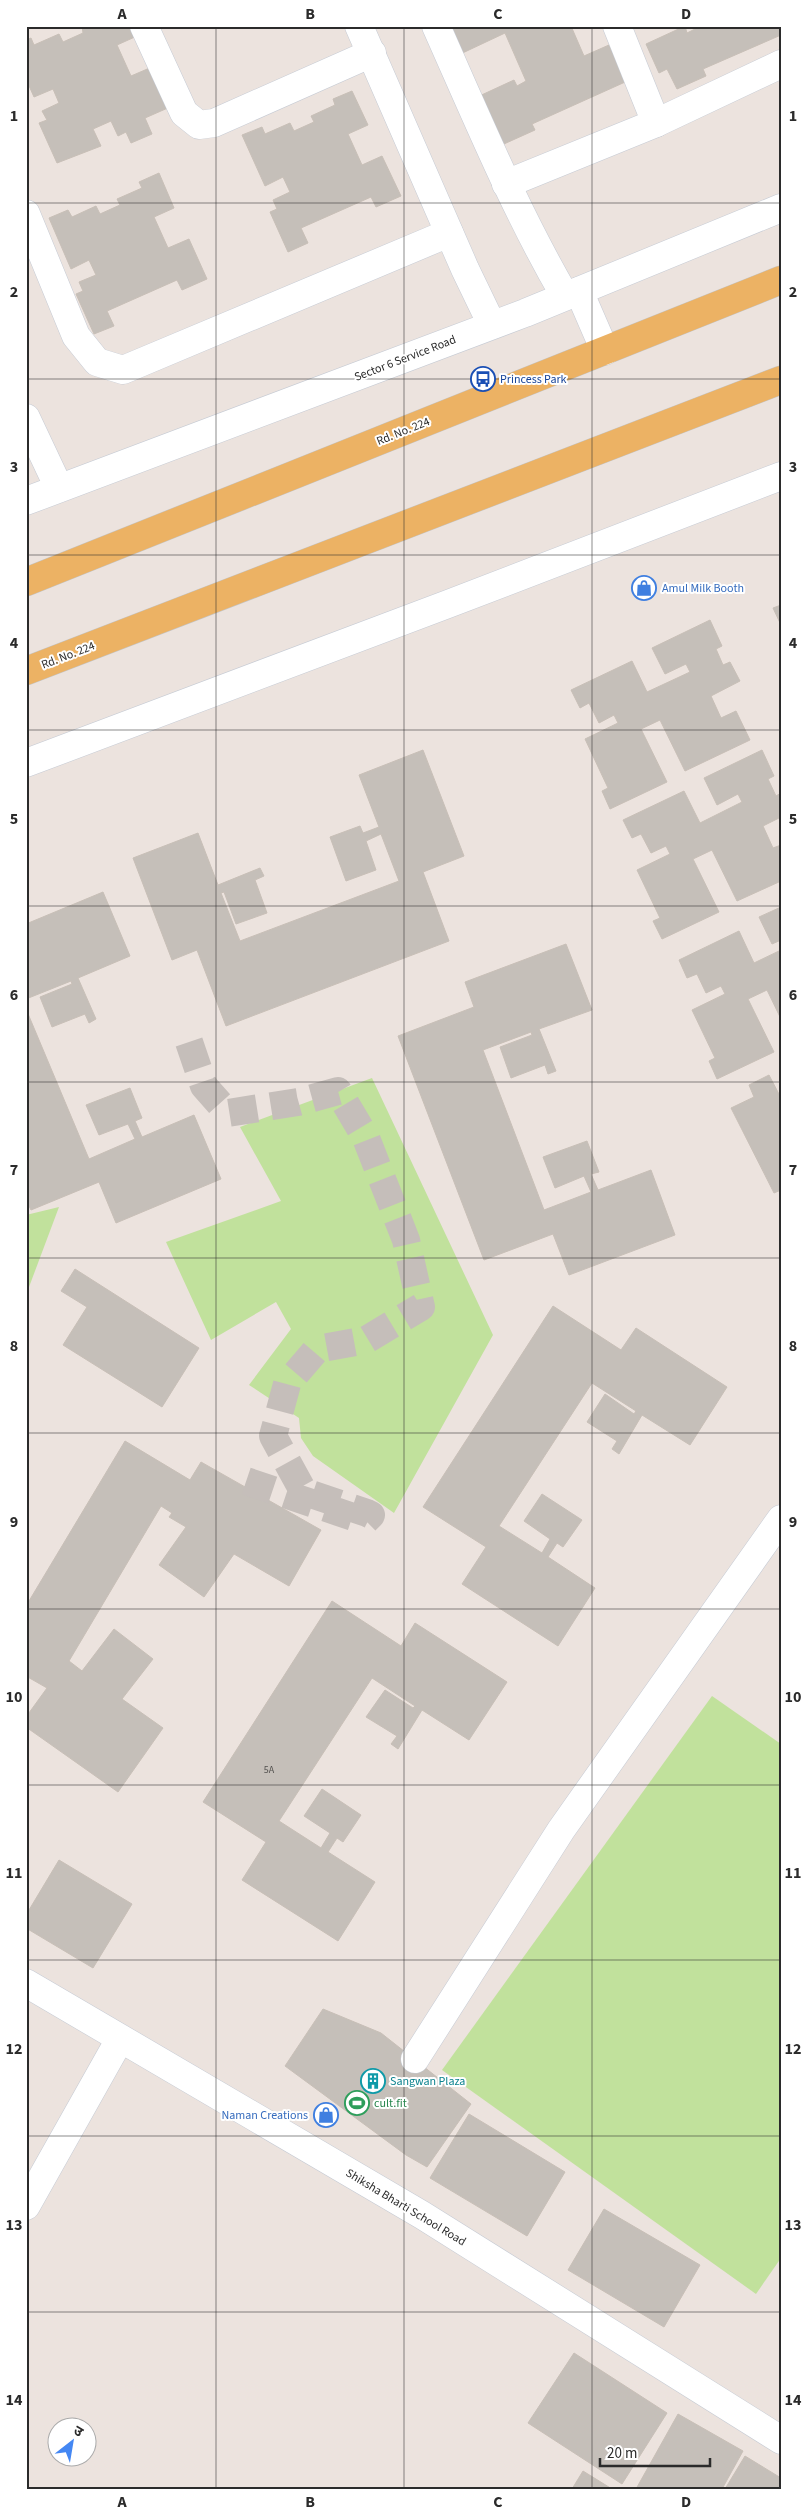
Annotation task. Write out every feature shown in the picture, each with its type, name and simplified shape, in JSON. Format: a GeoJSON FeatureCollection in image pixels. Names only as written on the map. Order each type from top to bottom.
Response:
{"type":"FeatureCollection","features":[{"type":"Feature","properties":{"kind":"main road","name":"Rd. No. 224"},"geometry":{"type":"LineString","coordinates":[[26,582],[781,280]]}},
{"type":"Feature","properties":{"kind":"main road","name":"Rd. No. 224"},"geometry":{"type":"LineString","coordinates":[[26,671],[781,380]]}},
{"type":"Feature","properties":{"kind":"street"},"geometry":{"type":"LineString","coordinates":[[144,26],[184,113],[199,125],[214,123],[372,53]]}},
{"type":"Feature","properties":{"kind":"street"},"geometry":{"type":"LineString","coordinates":[[359,26],[449,233],[492,325]]}},
{"type":"Feature","properties":{"kind":"street"},"geometry":{"type":"LineString","coordinates":[[436,26],[506,184],[536,246],[572,294],[605,351]]}},
{"type":"Feature","properties":{"kind":"street"},"geometry":{"type":"LineString","coordinates":[[616,26],[656,123]]}},
{"type":"Feature","properties":{"kind":"street"},"geometry":{"type":"LineString","coordinates":[[506,184],[656,123],[781,64]]}},
{"type":"Feature","properties":{"kind":"street","name":"Sector 6 Service Road"},"geometry":{"type":"LineString","coordinates":[[26,501],[572,294],[781,208]]}},
{"type":"Feature","properties":{"kind":"street"},"geometry":{"type":"LineString","coordinates":[[26,214],[76,336],[97,362],[123,370],[449,233]]}},
{"type":"Feature","properties":{"kind":"street"},"geometry":{"type":"LineString","coordinates":[[26,418],[59,488]]}},
{"type":"Feature","properties":{"kind":"street"},"geometry":{"type":"LineString","coordinates":[[26,763],[781,476]]}},
{"type":"Feature","properties":{"kind":"street"},"geometry":{"type":"LineString","coordinates":[[415,2059],[561,1830],[781,1519]]}},
{"type":"Feature","properties":{"kind":"street","name":"Shiksha Bharti School Road"},"geometry":{"type":"LineString","coordinates":[[26,1984],[422,2215],[781,2440]]}},
{"type":"Feature","properties":{"kind":"street"},"geometry":{"type":"LineString","coordinates":[[26,2206],[120,2039]]}},
{"type":"Feature","properties":{"kind":"green space"},"geometry":{"type":"Polygon","coordinates":[[[372,1078],[493,1335],[394,1513],[313,1456],[301,1438],[299,1418],[249,1385],[291,1329],[276,1302],[211,1340],[166,1242],[281,1201],[240,1127],[372,1078]]]}},
{"type":"Feature","properties":{"kind":"green space"},"geometry":{"type":"Polygon","coordinates":[[[59,1207],[26,1295],[26,1215],[59,1207]]]}},
{"type":"Feature","properties":{"kind":"green space"},"geometry":{"type":"Polygon","coordinates":[[[712,1696],[781,1744],[781,2258],[756,2294],[442,2070],[712,1696]]]}},
{"type":"Feature","properties":{"kind":"building"},"geometry":{"type":"Polygon","coordinates":[[[82,26],[133,26],[137,36],[117,45],[131,76],[152,67],[170,107],[145,118],[152,134],[131,143],[126,132],[118,136],[111,121],[93,129],[101,146],[57,163],[39,123],[47,120],[42,111],[59,103],[53,89],[34,97],[26,79],[26,40],[31,38],[34,45],[59,34],[63,42],[83,33],[82,26]]]}},
{"type":"Feature","properties":{"kind":"building"},"geometry":{"type":"Polygon","coordinates":[[[440,26],[571,26],[584,56],[609,45],[611,50],[620,47],[634,78],[532,124],[535,130],[495,148],[475,98],[514,80],[517,86],[526,81],[505,33],[454,57],[440,26]]]}},
{"type":"Feature","properties":{"kind":"building"},"geometry":{"type":"Polygon","coordinates":[[[685,26],[687,33],[701,26],[781,26],[781,35],[703,69],[706,76],[677,89],[667,69],[659,73],[646,44],[685,26]]]}},
{"type":"Feature","properties":{"kind":"building"},"geometry":{"type":"Polygon","coordinates":[[[352,91],[368,125],[348,134],[362,165],[382,156],[401,196],[376,207],[371,197],[301,228],[308,243],[288,252],[270,212],[277,209],[273,200],[290,192],[283,177],[265,186],[242,135],[262,127],[265,134],[290,123],[294,131],[314,122],[311,116],[335,105],[333,99],[352,91]]]}},
{"type":"Feature","properties":{"kind":"building"},"geometry":{"type":"Polygon","coordinates":[[[159,173],[174,208],[154,217],[168,248],[189,239],[207,279],[182,290],[177,280],[107,311],[114,326],[94,334],[76,294],[83,291],[79,282],[96,275],[89,260],[71,269],[49,218],[68,210],[72,217],[96,206],[100,214],[120,205],[117,199],[142,188],[139,182],[159,173]]]}},
{"type":"Feature","properties":{"kind":"building"},"geometry":{"type":"Polygon","coordinates":[[[781,605],[781,625],[773,608],[781,605]]]}},
{"type":"Feature","properties":{"kind":"building"},"geometry":{"type":"Polygon","coordinates":[[[710,620],[722,646],[716,649],[723,665],[730,662],[740,681],[711,696],[721,718],[736,711],[750,740],[685,771],[660,720],[641,729],[667,782],[610,809],[602,791],[608,788],[585,739],[618,723],[614,715],[599,723],[589,703],[580,708],[571,690],[632,661],[647,692],[690,672],[686,664],[665,674],[652,648],[710,620]]]}},
{"type":"Feature","properties":{"kind":"building"},"geometry":{"type":"Polygon","coordinates":[[[423,750],[464,856],[423,872],[449,941],[226,1026],[197,950],[172,960],[133,858],[198,833],[218,885],[260,868],[264,876],[255,880],[267,913],[236,924],[224,892],[221,893],[240,941],[399,881],[381,834],[366,841],[376,870],[346,881],[330,837],[360,826],[363,833],[379,827],[359,775],[423,750]]]}},
{"type":"Feature","properties":{"kind":"building"},"geometry":{"type":"Polygon","coordinates":[[[762,750],[774,776],[768,779],[776,796],[781,793],[781,817],[763,826],[773,848],[781,845],[781,881],[737,901],[712,850],[693,859],[719,912],[662,939],[653,921],[660,918],[637,870],[670,854],[666,846],[651,853],[641,834],[632,838],[623,820],[684,791],[700,823],[742,802],[738,794],[717,805],[704,778],[762,750]]]}},
{"type":"Feature","properties":{"kind":"building"},"geometry":{"type":"Polygon","coordinates":[[[103,892],[130,956],[78,978],[96,1019],[89,1023],[85,1014],[52,1027],[40,997],[72,984],[71,981],[26,999],[26,924],[103,892]]]}},
{"type":"Feature","properties":{"kind":"building"},"geometry":{"type":"Polygon","coordinates":[[[781,907],[781,940],[772,944],[759,917],[781,907]]]}},
{"type":"Feature","properties":{"kind":"building"},"geometry":{"type":"Polygon","coordinates":[[[739,931],[754,963],[781,950],[781,1019],[767,990],[748,999],[774,1052],[717,1079],[709,1061],[715,1058],[692,1010],[725,994],[721,986],[706,993],[697,974],[687,978],[679,960],[739,931]]]}},
{"type":"Feature","properties":{"kind":"building"},"geometry":{"type":"Polygon","coordinates":[[[566,944],[592,1010],[539,1029],[556,1071],[548,1074],[545,1065],[511,1078],[500,1047],[532,1035],[531,1032],[483,1050],[544,1210],[591,1192],[584,1176],[555,1188],[543,1157],[587,1141],[599,1172],[591,1174],[598,1190],[651,1170],[675,1235],[569,1275],[553,1234],[484,1260],[398,1036],[474,1007],[465,982],[566,944]]]}},
{"type":"Feature","properties":{"kind":"building"},"geometry":{"type":"Polygon","coordinates":[[[26,1009],[89,1159],[135,1139],[128,1124],[99,1135],[86,1105],[130,1088],[142,1118],[135,1121],[142,1137],[194,1115],[221,1179],[116,1223],[99,1182],[31,1210],[26,1200],[26,1009]]]}},
{"type":"Feature","properties":{"kind":"building"},"geometry":{"type":"Polygon","coordinates":[[[769,1075],[781,1098],[781,1190],[774,1193],[731,1108],[754,1097],[749,1085],[769,1075]]]}},
{"type":"Feature","properties":{"kind":"building"},"geometry":{"type":"Polygon","coordinates":[[[75,1269],[199,1348],[162,1407],[63,1345],[87,1307],[61,1291],[75,1269]]]}},
{"type":"Feature","properties":{"kind":"building"},"geometry":{"type":"Polygon","coordinates":[[[553,1306],[621,1350],[636,1328],[727,1387],[690,1445],[642,1415],[619,1454],[612,1449],[617,1441],[587,1422],[605,1394],[634,1414],[636,1411],[592,1383],[499,1526],[542,1553],[550,1539],[524,1521],[542,1494],[582,1520],[563,1547],[557,1543],[548,1557],[595,1588],[558,1646],[462,1584],[486,1547],[423,1507],[553,1306]]]}},
{"type":"Feature","properties":{"kind":"building"},"geometry":{"type":"Polygon","coordinates":[[[125,1441],[190,1480],[201,1462],[321,1530],[289,1586],[234,1554],[204,1597],[159,1565],[186,1527],[169,1517],[172,1513],[161,1506],[69,1661],[82,1671],[114,1629],[153,1659],[122,1699],[163,1728],[118,1792],[26,1727],[26,1717],[47,1688],[26,1676],[26,1606],[125,1441]]]}},
{"type":"Feature","properties":{"kind":"building"},"geometry":{"type":"Polygon","coordinates":[[[332,1601],[401,1646],[415,1623],[507,1682],[469,1740],[422,1710],[398,1749],[391,1744],[397,1736],[366,1717],[385,1690],[413,1708],[415,1706],[372,1678],[279,1821],[321,1848],[330,1833],[304,1816],[322,1789],[361,1815],[343,1842],[337,1838],[328,1852],[375,1882],[338,1941],[242,1880],[266,1842],[203,1802],[332,1601]]]}},
{"type":"Feature","properties":{"kind":"building"},"geometry":{"type":"Polygon","coordinates":[[[59,1860],[132,1904],[93,1968],[26,1928],[26,1915],[59,1860]]]}},
{"type":"Feature","properties":{"kind":"building","name":"Sangwan Plaza"},"geometry":{"type":"Polygon","coordinates":[[[323,2009],[381,2033],[471,2104],[427,2167],[406,2155],[285,2066],[323,2009]]]}},
{"type":"Feature","properties":{"kind":"building"},"geometry":{"type":"Polygon","coordinates":[[[469,2114],[565,2172],[527,2236],[430,2178],[469,2114]]]}},
{"type":"Feature","properties":{"kind":"building"},"geometry":{"type":"Polygon","coordinates":[[[604,2209],[700,2265],[664,2327],[568,2270],[604,2209]]]}},
{"type":"Feature","properties":{"kind":"building"},"geometry":{"type":"Polygon","coordinates":[[[574,2353],[667,2413],[622,2484],[528,2423],[574,2353]]]}},
{"type":"Feature","properties":{"kind":"building"},"geometry":{"type":"Polygon","coordinates":[[[678,2414],[743,2451],[722,2489],[636,2489],[678,2414]]]}},
{"type":"Feature","properties":{"kind":"building"},"geometry":{"type":"Polygon","coordinates":[[[745,2456],[781,2478],[781,2489],[725,2489],[745,2456]]]}},
{"type":"Feature","properties":{"kind":"building"},"geometry":{"type":"Polygon","coordinates":[[[583,2471],[612,2489],[572,2489],[583,2471]]]}},
{"type":"Feature","properties":{"kind":"tunnel"},"geometry":{"type":"LineString","coordinates":[[189,1042],[204,1086],[228,1113],[298,1102],[338,1091],[366,1138],[406,1240],[421,1307],[366,1340],[317,1349],[287,1384],[273,1436],[302,1489],[308,1493],[371,1515],[365,1521],[240,1479]]}},
{"type":"Feature","properties":{"kind":"place","name":"Princess Park"},"geometry":{"type":"Point","coordinates":[483,379]}},
{"type":"Feature","properties":{"kind":"place","name":"Amul Milk Booth"},"geometry":{"type":"Point","coordinates":[644,588]}},
{"type":"Feature","properties":{"kind":"place","name":"Sangwan Plaza"},"geometry":{"type":"Point","coordinates":[373,2081]}},
{"type":"Feature","properties":{"kind":"place","name":"cult.fit"},"geometry":{"type":"Point","coordinates":[357,2103]}},
{"type":"Feature","properties":{"kind":"place","name":"Naman Creations"},"geometry":{"type":"Point","coordinates":[326,2115]}}]}
